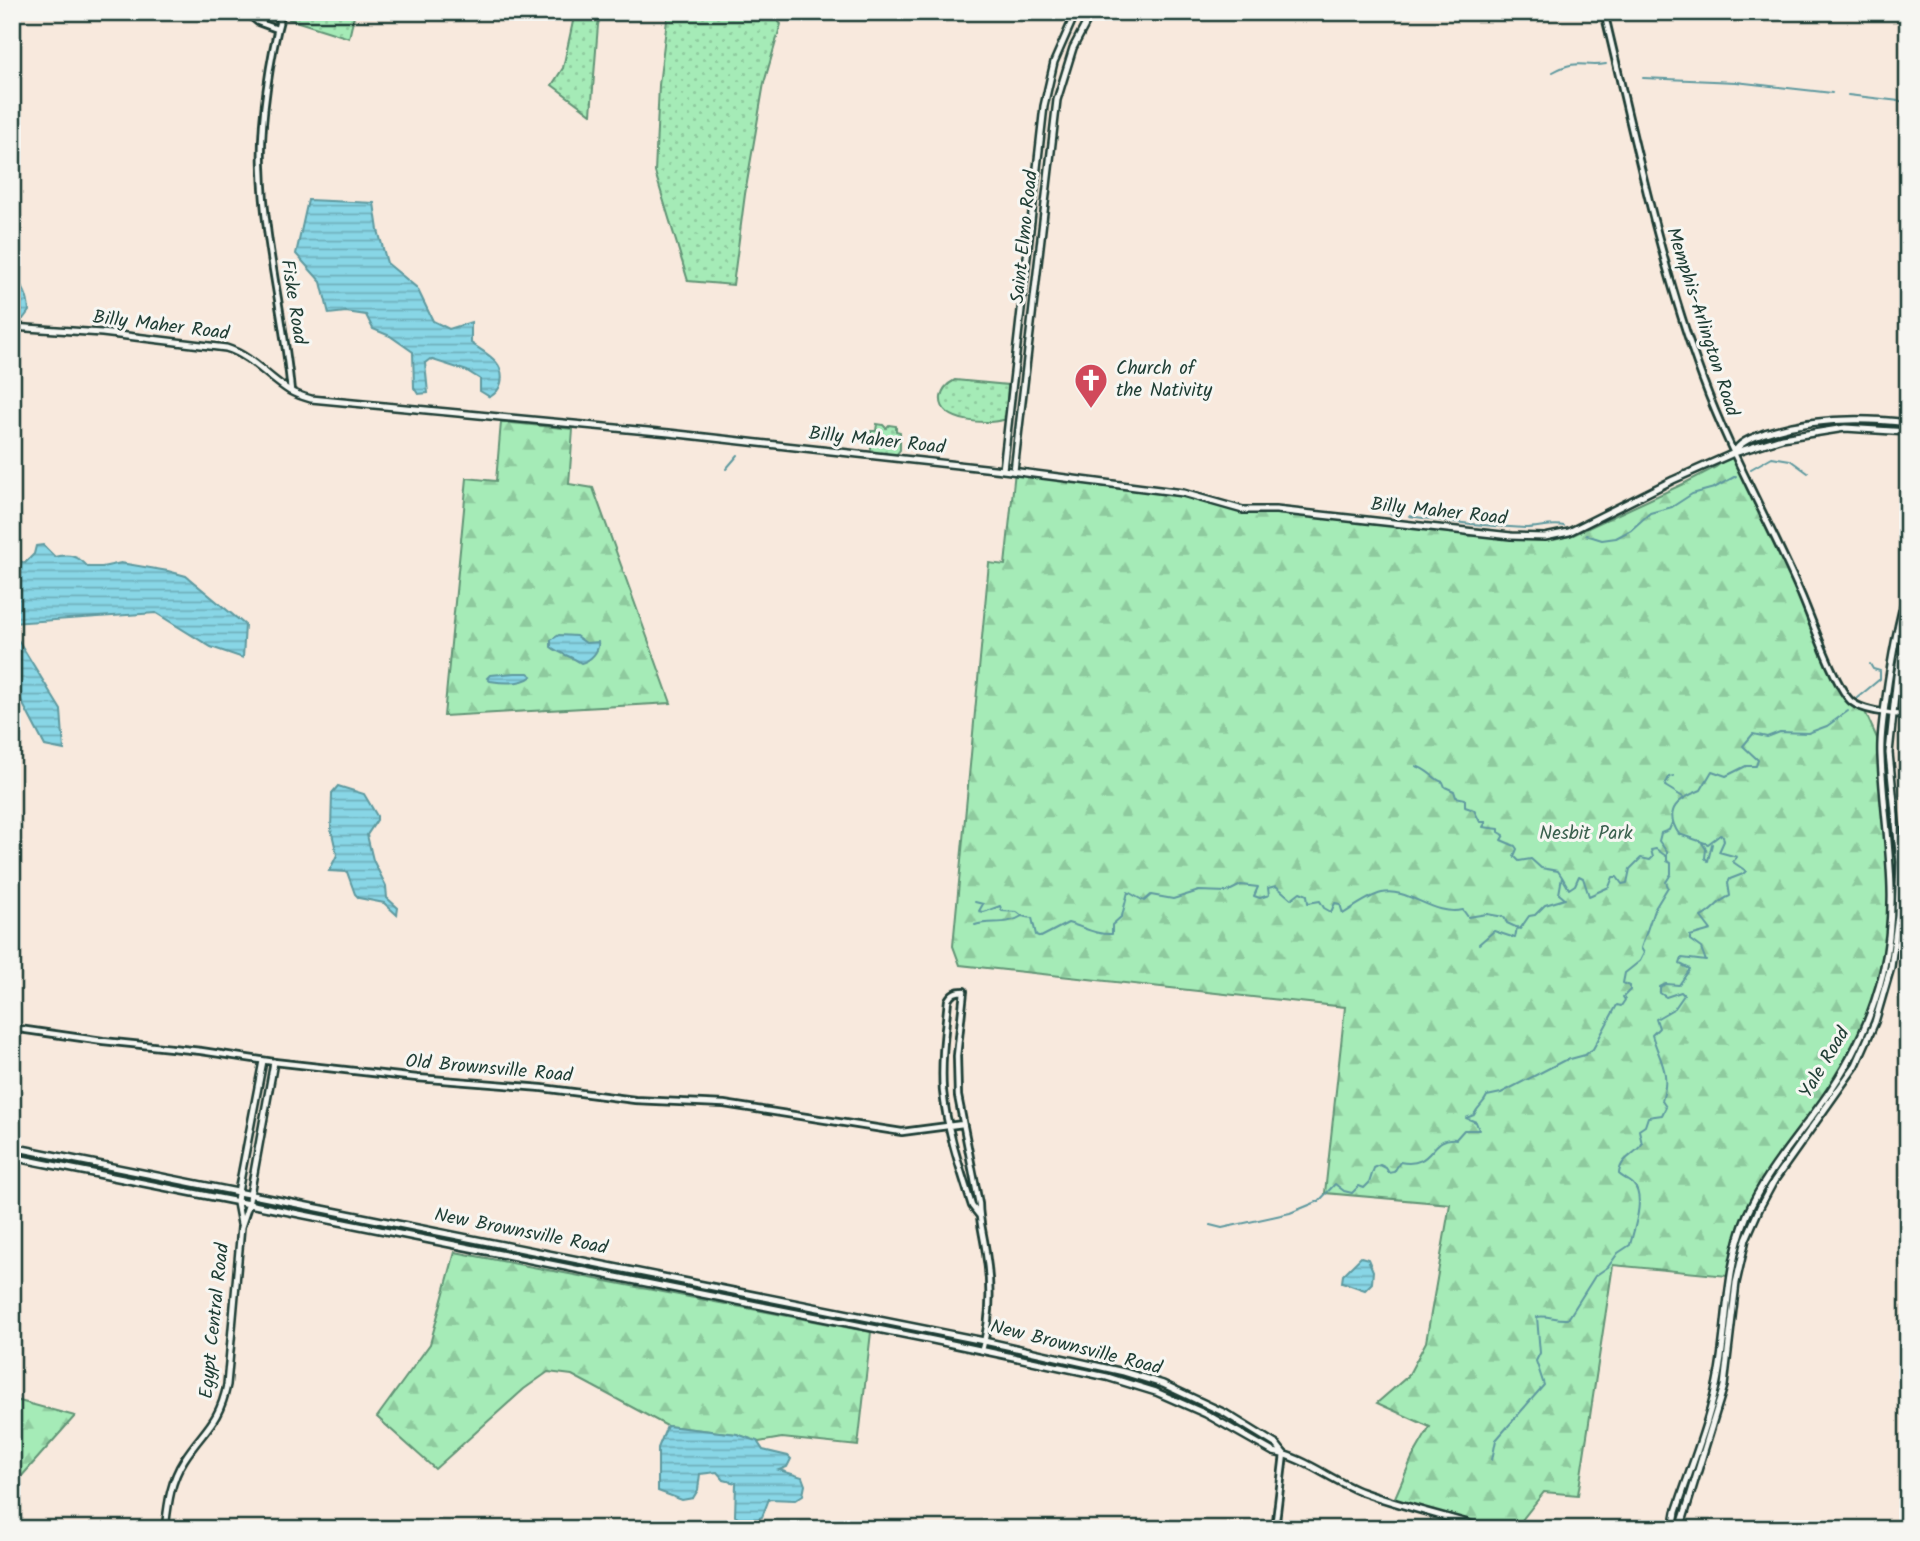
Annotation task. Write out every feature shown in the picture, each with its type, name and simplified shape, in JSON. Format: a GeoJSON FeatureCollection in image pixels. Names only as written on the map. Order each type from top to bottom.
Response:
{"type":"FeatureCollection","features":[{"type":"Feature","properties":{"kind":"main road","name":"Saint Elmo Road"},"geometry":{"type":"LineString","coordinates":[[1014,471],[1057,100],[1066,68],[1092,12]]}},
{"type":"Feature","properties":{"kind":"main road","name":"Saint Elmo Road"},"geometry":{"type":"LineString","coordinates":[[1003,470],[1044,106],[1054,62],[1075,14]]}},
{"type":"Feature","properties":{"kind":"main road"},"geometry":{"type":"LineString","coordinates":[[1075,14],[1085,23]]}},
{"type":"Feature","properties":{"kind":"main road","name":"Billy Maher Road"},"geometry":{"type":"LineString","coordinates":[[12,327],[102,333],[226,348],[247,357],[291,391],[311,399],[669,433],[1014,471],[1183,493],[1243,510],[1276,510],[1536,537],[1562,534],[1580,528],[1612,509],[1734,453]]}},
{"type":"Feature","properties":{"kind":"main road"},"geometry":{"type":"LineString","coordinates":[[1012,390],[1022,391]]}},
{"type":"Feature","properties":{"kind":"main road"},"geometry":{"type":"LineString","coordinates":[[1734,453],[1738,445],[1753,437],[1797,425],[1860,418],[1908,423]]}},
{"type":"Feature","properties":{"kind":"main road"},"geometry":{"type":"LineString","coordinates":[[1832,419],[1833,429]]}},
{"type":"Feature","properties":{"kind":"main road"},"geometry":{"type":"LineString","coordinates":[[1009,421],[1019,422]]}},
{"type":"Feature","properties":{"kind":"main road"},"geometry":{"type":"LineString","coordinates":[[1734,453],[1782,438],[1833,429],[1870,428],[1908,432]]}},
{"type":"Feature","properties":{"kind":"main road","name":"Yale Road"},"geometry":{"type":"LineString","coordinates":[[1673,1529],[1675,1512],[1716,1388],[1730,1273],[1743,1226],[1771,1172],[1849,1060],[1869,1017],[1880,981],[1889,934],[1892,887],[1880,754],[1895,636],[1908,589]]}},
{"type":"Feature","properties":{"kind":"main road","name":"Yale Road"},"geometry":{"type":"LineString","coordinates":[[1680,1529],[1722,1394],[1729,1356],[1737,1272],[1749,1231],[1774,1181],[1856,1065],[1884,995],[1896,935],[1900,862],[1889,753],[1899,656],[1908,617]]}},
{"type":"Feature","properties":{"kind":"main road","name":"Egypt Central Road"},"geometry":{"type":"LineString","coordinates":[[241,1227],[238,1192],[263,1061]]}},
{"type":"Feature","properties":{"kind":"main road","name":"Egypt Central Road"},"geometry":{"type":"LineString","coordinates":[[165,1529],[168,1499],[178,1471],[217,1418],[224,1402],[241,1227],[248,1206],[274,1062]]}},
{"type":"Feature","properties":{"kind":"main road","name":"New Brownsville Road"},"geometry":{"type":"LineString","coordinates":[[12,1147],[984,1341],[1124,1372],[1163,1384],[1225,1413],[1277,1445],[1284,1454]]}},
{"type":"Feature","properties":{"kind":"main road","name":"New Brownsville Road"},"geometry":{"type":"LineString","coordinates":[[12,1157],[982,1350],[1138,1386],[1206,1414],[1273,1452],[1284,1454]]}},
{"type":"Feature","properties":{"kind":"main road"},"geometry":{"type":"LineString","coordinates":[[1284,1454],[1361,1492],[1488,1529]]}},
{"type":"Feature","properties":{"kind":"street"},"geometry":{"type":"LineString","coordinates":[[246,12],[258,22],[277,29],[282,12]]}},
{"type":"Feature","properties":{"kind":"street","name":"Memphis-Arlington Road"},"geometry":{"type":"LineString","coordinates":[[1604,12],[1665,261],[1702,378],[1734,453],[1797,584],[1840,686],[1853,703],[1908,716]]}},
{"type":"Feature","properties":{"kind":"street","name":"Fiske Road"},"geometry":{"type":"LineString","coordinates":[[277,29],[268,85],[262,155],[266,218],[291,391]]}},
{"type":"Feature","properties":{"kind":"street"},"geometry":{"type":"LineString","coordinates":[[979,1215],[972,1206],[948,1126],[943,1083],[948,1000],[952,994],[959,991],[964,991],[957,1065],[963,1124],[979,1204],[989,1279],[988,1315],[982,1350]]}},
{"type":"Feature","properties":{"kind":"street","name":"Old Brownsville Road"},"geometry":{"type":"LineString","coordinates":[[12,1028],[263,1061],[635,1100],[732,1105],[902,1132],[963,1124]]}},
{"type":"Feature","properties":{"kind":"street"},"geometry":{"type":"LineString","coordinates":[[1275,1529],[1284,1454]]}},
{"type":"Feature","properties":{"kind":"green space"},"geometry":{"type":"Polygon","coordinates":[[[291,12],[355,12],[349,38],[289,19],[291,12]]]}},
{"type":"Feature","properties":{"kind":"green space"},"geometry":{"type":"Polygon","coordinates":[[[575,12],[601,12],[591,114],[552,85],[563,68],[575,12]]]}},
{"type":"Feature","properties":{"kind":"green space"},"geometry":{"type":"Polygon","coordinates":[[[668,12],[768,12],[781,24],[764,83],[733,285],[688,281],[655,172],[659,85],[668,12]]]}},
{"type":"Feature","properties":{"kind":"green space"},"geometry":{"type":"Polygon","coordinates":[[[955,380],[1008,385],[1006,419],[978,422],[948,413],[942,406],[941,397],[945,387],[955,380]]]}},
{"type":"Feature","properties":{"kind":"green space"},"geometry":{"type":"Polygon","coordinates":[[[501,422],[573,429],[569,484],[593,488],[671,703],[444,716],[467,478],[496,481],[501,422]]]}},
{"type":"Feature","properties":{"kind":"green space"},"geometry":{"type":"Polygon","coordinates":[[[877,424],[886,428],[889,425],[896,426],[896,431],[900,432],[900,450],[896,455],[875,454],[871,449],[871,431],[876,431],[877,424]]]}},
{"type":"Feature","properties":{"kind":"green space","name":"Nesbit Park"},"geometry":{"type":"Polygon","coordinates":[[[1734,453],[1838,679],[1848,694],[1862,705],[1891,769],[1902,893],[1895,956],[1889,982],[1859,1060],[1770,1189],[1752,1227],[1738,1277],[1613,1265],[1578,1495],[1544,1492],[1515,1529],[1488,1529],[1393,1502],[1412,1458],[1430,1427],[1377,1403],[1408,1376],[1426,1342],[1450,1204],[1325,1193],[1345,1007],[960,965],[953,946],[989,563],[1005,565],[1015,471],[1188,494],[1239,509],[1349,515],[1554,540],[1573,535],[1683,484],[1716,467],[1734,453]]]}},
{"type":"Feature","properties":{"kind":"green space"},"geometry":{"type":"Polygon","coordinates":[[[455,1252],[871,1332],[858,1446],[782,1438],[759,1442],[736,1434],[667,1426],[572,1375],[548,1372],[524,1389],[435,1469],[377,1417],[430,1344],[455,1252]]]}},
{"type":"Feature","properties":{"kind":"green space"},"geometry":{"type":"Polygon","coordinates":[[[12,1399],[75,1416],[12,1487],[12,1399]]]}},
{"type":"Feature","properties":{"kind":"water"},"geometry":{"type":"Polygon","coordinates":[[[308,200],[374,203],[387,263],[417,288],[433,321],[449,329],[471,322],[471,343],[493,359],[500,369],[501,383],[496,393],[490,397],[480,391],[480,379],[467,371],[430,359],[425,363],[428,393],[418,394],[414,388],[413,352],[390,336],[373,329],[366,315],[346,312],[329,314],[321,282],[296,254],[308,200]]]}},
{"type":"Feature","properties":{"kind":"water"},"geometry":{"type":"Polygon","coordinates":[[[12,276],[25,292],[28,301],[29,311],[23,319],[12,319],[12,276]]]}},
{"type":"Feature","properties":{"kind":"water"},"geometry":{"type":"Polygon","coordinates":[[[43,545],[55,557],[73,556],[88,567],[121,563],[186,576],[245,625],[243,658],[211,647],[156,613],[12,623],[12,558],[25,563],[34,554],[36,546],[43,545]]]}},
{"type":"Feature","properties":{"kind":"water"},"geometry":{"type":"Polygon","coordinates":[[[12,630],[61,710],[64,750],[45,746],[14,687],[12,688],[12,630]]]}},
{"type":"Feature","properties":{"kind":"water"},"geometry":{"type":"Polygon","coordinates":[[[559,635],[576,636],[586,643],[598,642],[596,652],[581,663],[551,647],[551,640],[559,635]]]}},
{"type":"Feature","properties":{"kind":"water"},"geometry":{"type":"Polygon","coordinates":[[[528,673],[532,676],[512,683],[490,681],[487,678],[490,675],[528,673]]]}},
{"type":"Feature","properties":{"kind":"water"},"geometry":{"type":"Polygon","coordinates":[[[338,786],[364,794],[377,816],[367,835],[373,860],[386,886],[387,898],[398,908],[397,915],[384,903],[359,898],[347,872],[329,871],[337,855],[331,829],[332,793],[338,786]]]}},
{"type":"Feature","properties":{"kind":"water"},"geometry":{"type":"Polygon","coordinates":[[[1361,1257],[1368,1259],[1373,1271],[1372,1283],[1365,1290],[1342,1282],[1343,1275],[1361,1257]]]}},
{"type":"Feature","properties":{"kind":"water"},"geometry":{"type":"Polygon","coordinates":[[[667,1426],[737,1434],[757,1441],[763,1450],[788,1456],[791,1459],[787,1467],[779,1470],[802,1477],[805,1485],[803,1495],[795,1500],[769,1499],[762,1517],[747,1524],[735,1516],[736,1483],[724,1480],[717,1472],[700,1474],[698,1490],[693,1498],[682,1500],[658,1491],[658,1448],[667,1426]]]}},
{"type":"Feature","properties":{"kind":"waterway"},"geometry":{"type":"LineString","coordinates":[[1553,72],[1575,64],[1606,64]]}},
{"type":"Feature","properties":{"kind":"waterway"},"geometry":{"type":"LineString","coordinates":[[1643,78],[1736,82],[1832,93]]}},
{"type":"Feature","properties":{"kind":"waterway"},"geometry":{"type":"LineString","coordinates":[[1848,95],[1908,102]]}},
{"type":"Feature","properties":{"kind":"waterway"},"geometry":{"type":"LineString","coordinates":[[726,469],[738,455]]}},
{"type":"Feature","properties":{"kind":"waterway"},"geometry":{"type":"LineString","coordinates":[[1751,469],[1772,457],[1790,460],[1808,473]]}},
{"type":"Feature","properties":{"kind":"waterway"},"geometry":{"type":"LineString","coordinates":[[1586,535],[1602,540],[1616,538],[1631,530],[1650,513],[1672,507],[1692,494],[1714,488],[1736,476]]}},
{"type":"Feature","properties":{"kind":"waterway"},"geometry":{"type":"LineString","coordinates":[[1388,513],[1398,515]]}},
{"type":"Feature","properties":{"kind":"waterway"},"geometry":{"type":"LineString","coordinates":[[1409,516],[1525,528],[1564,526]]}},
{"type":"Feature","properties":{"kind":"waterway"},"geometry":{"type":"LineString","coordinates":[[1857,698],[1880,679],[1880,671],[1873,669],[1870,664]]}},
{"type":"Feature","properties":{"kind":"waterway"},"geometry":{"type":"LineString","coordinates":[[1492,1460],[1496,1440],[1544,1385],[1536,1361],[1540,1353],[1537,1317],[1568,1319],[1595,1276],[1630,1245],[1639,1197],[1633,1184],[1619,1174],[1620,1169],[1642,1144],[1639,1130],[1645,1126],[1648,1117],[1662,1115],[1666,1107],[1662,1101],[1665,1074],[1652,1035],[1659,1028],[1656,1019],[1675,1008],[1684,995],[1681,992],[1666,997],[1660,993],[1660,987],[1666,984],[1679,985],[1690,969],[1680,964],[1682,958],[1706,961],[1701,948],[1690,940],[1690,936],[1711,930],[1701,917],[1730,896],[1730,879],[1746,871],[1733,862],[1737,857],[1719,852],[1724,841],[1723,836],[1720,835],[1708,844],[1679,834],[1672,818],[1673,811],[1680,801],[1701,790],[1712,771],[1726,776],[1746,766],[1756,766],[1758,760],[1743,746],[1753,734],[1767,737],[1780,732],[1808,733],[1827,726],[1848,711]]}},
{"type":"Feature","properties":{"kind":"waterway"},"geometry":{"type":"LineString","coordinates":[[1416,766],[1443,782],[1445,787],[1454,791],[1456,797],[1465,799],[1465,807],[1474,810],[1480,822],[1486,822],[1483,827],[1499,829],[1504,835],[1501,840],[1517,849],[1514,856],[1519,861],[1531,859],[1541,868],[1558,871],[1562,877]]}},
{"type":"Feature","properties":{"kind":"waterway"},"geometry":{"type":"LineString","coordinates":[[1674,776],[1669,777],[1665,786],[1683,797]]}},
{"type":"Feature","properties":{"kind":"waterway"},"geometry":{"type":"LineString","coordinates":[[1210,1225],[1222,1228],[1290,1213],[1319,1201],[1335,1184],[1352,1193],[1359,1186],[1364,1188],[1369,1183],[1374,1168],[1380,1165],[1389,1173],[1394,1172],[1400,1162],[1420,1161],[1441,1142],[1456,1139],[1464,1130],[1479,1130],[1476,1122],[1466,1118],[1474,1115],[1487,1096],[1501,1093],[1563,1061],[1585,1055],[1593,1049],[1617,1005],[1621,1006],[1625,1000],[1623,997],[1630,990],[1630,986],[1623,983],[1625,973],[1640,961],[1644,953],[1641,948],[1654,910],[1668,887],[1666,882],[1671,874],[1671,863],[1667,861],[1667,852],[1659,841],[1661,833],[1669,830],[1672,823]]}},
{"type":"Feature","properties":{"kind":"waterway"},"geometry":{"type":"LineString","coordinates":[[1702,843],[1708,861],[1712,844]]}},
{"type":"Feature","properties":{"kind":"waterway"},"geometry":{"type":"LineString","coordinates":[[975,925],[1011,921],[1022,916],[1032,918],[1036,935],[1041,937],[1068,923],[1095,932],[1112,934],[1112,925],[1122,916],[1128,892],[1144,901],[1151,895],[1173,899],[1199,891],[1227,892],[1241,885],[1258,887],[1254,896],[1260,898],[1269,895],[1268,888],[1276,886],[1291,899],[1300,892],[1307,895],[1308,903],[1320,901],[1324,908],[1331,912],[1335,903],[1340,904],[1343,914],[1372,897],[1392,892],[1442,909],[1463,910],[1468,917],[1487,914],[1504,917],[1507,923],[1520,929],[1529,916],[1535,915],[1545,905],[1565,899],[1559,894],[1562,877],[1569,889],[1575,885],[1579,876],[1583,878],[1589,896],[1609,887],[1613,877],[1617,877],[1622,884],[1627,883],[1630,869],[1641,858],[1650,860],[1653,857],[1651,850],[1656,849],[1666,856]]}},
{"type":"Feature","properties":{"kind":"waterway"},"geometry":{"type":"LineString","coordinates":[[975,902],[983,904],[979,911],[984,912],[1000,906],[1002,911],[1017,912],[1021,915]]}},
{"type":"Feature","properties":{"kind":"waterway"},"geometry":{"type":"LineString","coordinates":[[1479,944],[1494,931],[1515,938],[1517,927]]}},
{"type":"Feature","properties":{"kind":"place","name":"Church of the Nativity"},"geometry":{"type":"Point","coordinates":[1091,410]}}]}
